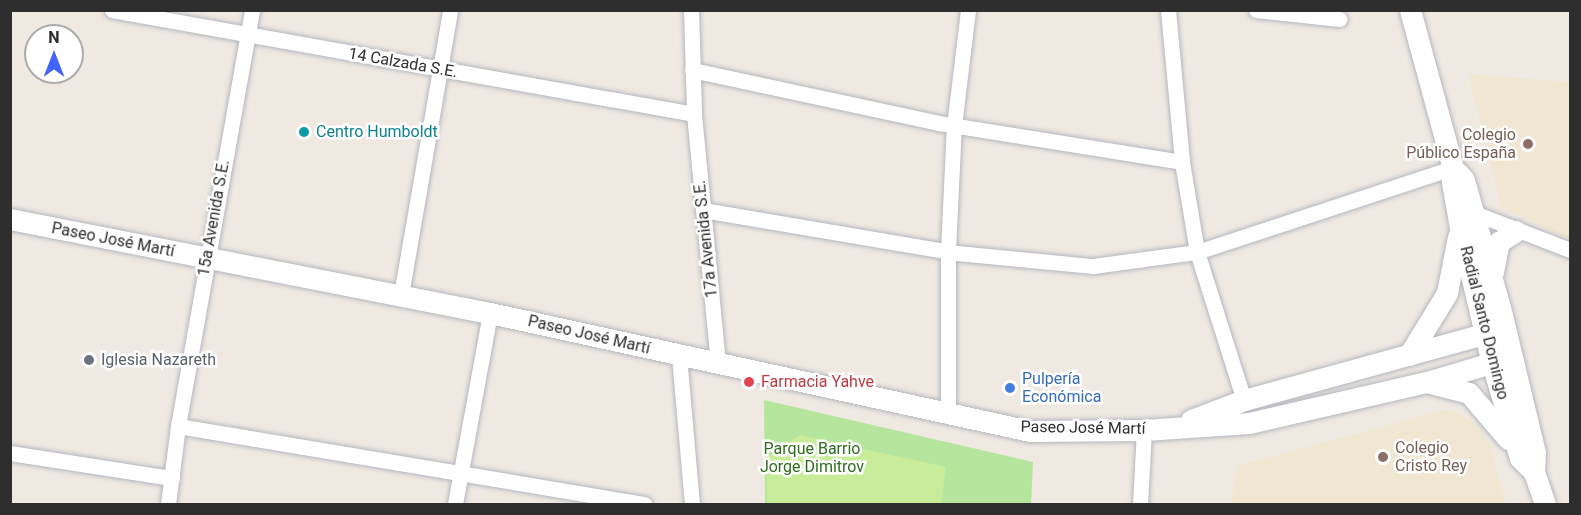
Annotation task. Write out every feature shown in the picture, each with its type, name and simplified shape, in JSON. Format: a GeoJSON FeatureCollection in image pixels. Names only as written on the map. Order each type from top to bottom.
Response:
{"type":"FeatureCollection","features":[{"type":"Feature","properties":{"kind":"main road","name":"Radial Santo Domingo"},"geometry":{"type":"LineString","coordinates":[[1410,10],[1453,168],[1452,182],[1492,279],[1495,331]]}},
{"type":"Feature","properties":{"kind":"main road","name":"Paseo José Martí"},"geometry":{"type":"LineString","coordinates":[[10,219],[490,313],[948,416],[1030,431],[1144,430],[1249,423],[1427,382],[1502,360]]}},
{"type":"Feature","properties":{"kind":"main road","name":"Radial Santo Domingo"},"geometry":{"type":"LineString","coordinates":[[1467,220],[1527,465],[1545,504]]}},
{"type":"Feature","properties":{"kind":"main road"},"geometry":{"type":"LineString","coordinates":[[1409,354],[1447,293],[1467,220]]}},
{"type":"Feature","properties":{"kind":"main road"},"geometry":{"type":"LineString","coordinates":[[1492,279],[1498,242],[1516,231]]}},
{"type":"Feature","properties":{"kind":"main road","name":"Paseo José Martí"},"geometry":{"type":"LineString","coordinates":[[1169,429],[1244,400],[1495,331]]}},
{"type":"Feature","properties":{"kind":"main road"},"geometry":{"type":"LineString","coordinates":[[1427,382],[1469,393],[1496,421],[1527,465]]}},
{"type":"Feature","properties":{"kind":"street","name":"15a Avenida S.E."},"geometry":{"type":"LineString","coordinates":[[168,504],[178,426],[252,10]]}},
{"type":"Feature","properties":{"kind":"street"},"geometry":{"type":"LineString","coordinates":[[401,295],[450,10]]}},
{"type":"Feature","properties":{"kind":"street","name":"17a Avenida S.E."},"geometry":{"type":"LineString","coordinates":[[691,10],[694,114],[718,364]]}},
{"type":"Feature","properties":{"kind":"street"},"geometry":{"type":"LineString","coordinates":[[948,416],[948,251],[954,126],[968,10]]}},
{"type":"Feature","properties":{"kind":"street"},"geometry":{"type":"LineString","coordinates":[[1168,10],[1182,162],[1197,252],[1244,400]]}},
{"type":"Feature","properties":{"kind":"street"},"geometry":{"type":"LineString","coordinates":[[1256,10],[1340,19]]}},
{"type":"Feature","properties":{"kind":"street","name":"14 Calzada S.E."},"geometry":{"type":"LineString","coordinates":[[115,11],[694,114]]}},
{"type":"Feature","properties":{"kind":"street"},"geometry":{"type":"LineString","coordinates":[[692,70],[954,126],[1182,162]]}},
{"type":"Feature","properties":{"kind":"street"},"geometry":{"type":"LineString","coordinates":[[703,210],[948,251],[1093,266],[1197,252],[1453,168]]}},
{"type":"Feature","properties":{"kind":"street"},"geometry":{"type":"LineString","coordinates":[[1467,220],[1516,231],[1570,250]]}},
{"type":"Feature","properties":{"kind":"street"},"geometry":{"type":"LineString","coordinates":[[455,504],[490,313]]}},
{"type":"Feature","properties":{"kind":"street"},"geometry":{"type":"LineString","coordinates":[[679,356],[692,504]]}},
{"type":"Feature","properties":{"kind":"street"},"geometry":{"type":"LineString","coordinates":[[178,426],[645,504]]}},
{"type":"Feature","properties":{"kind":"street"},"geometry":{"type":"LineString","coordinates":[[1140,504],[1144,430]]}},
{"type":"Feature","properties":{"kind":"street"},"geometry":{"type":"LineString","coordinates":[[10,453],[172,478]]}},
{"type":"Feature","properties":{"kind":"shaded area","name":"Colegio Público España"},"geometry":{"type":"Polygon","coordinates":[[[1468,74],[1570,82],[1570,240],[1501,206],[1468,74]]]}},
{"type":"Feature","properties":{"kind":"shaded area","name":"Colegio Cristo Rey"},"geometry":{"type":"Polygon","coordinates":[[[1448,409],[1469,419],[1483,432],[1491,447],[1506,504],[1231,504],[1237,466],[1448,409]]]}},
{"type":"Feature","properties":{"kind":"green space","name":"Parque Barrio Jorge Dimitrov"},"geometry":{"type":"Polygon","coordinates":[[[764,400],[1033,462],[1031,504],[765,504],[764,400]]]}},
{"type":"Feature","properties":{"kind":"green space"},"geometry":{"type":"Polygon","coordinates":[[[800,435],[946,467],[941,503],[767,504],[766,458],[800,435]]]}},
{"type":"Feature","properties":{"kind":"place","name":"Centro Humboldt"},"geometry":{"type":"Point","coordinates":[304,132]}},
{"type":"Feature","properties":{"kind":"place","name":"Colegio Público España"},"geometry":{"type":"Point","coordinates":[1528,144]}},
{"type":"Feature","properties":{"kind":"place","name":"Iglesia Nazareth"},"geometry":{"type":"Point","coordinates":[89,360]}},
{"type":"Feature","properties":{"kind":"place","name":"Farmacia Yahve"},"geometry":{"type":"Point","coordinates":[749,382]}},
{"type":"Feature","properties":{"kind":"place","name":"Pulpería Económica"},"geometry":{"type":"Point","coordinates":[1010,388]}},
{"type":"Feature","properties":{"kind":"place","name":"Colegio Cristo Rey"},"geometry":{"type":"Point","coordinates":[1383,457]}}]}
